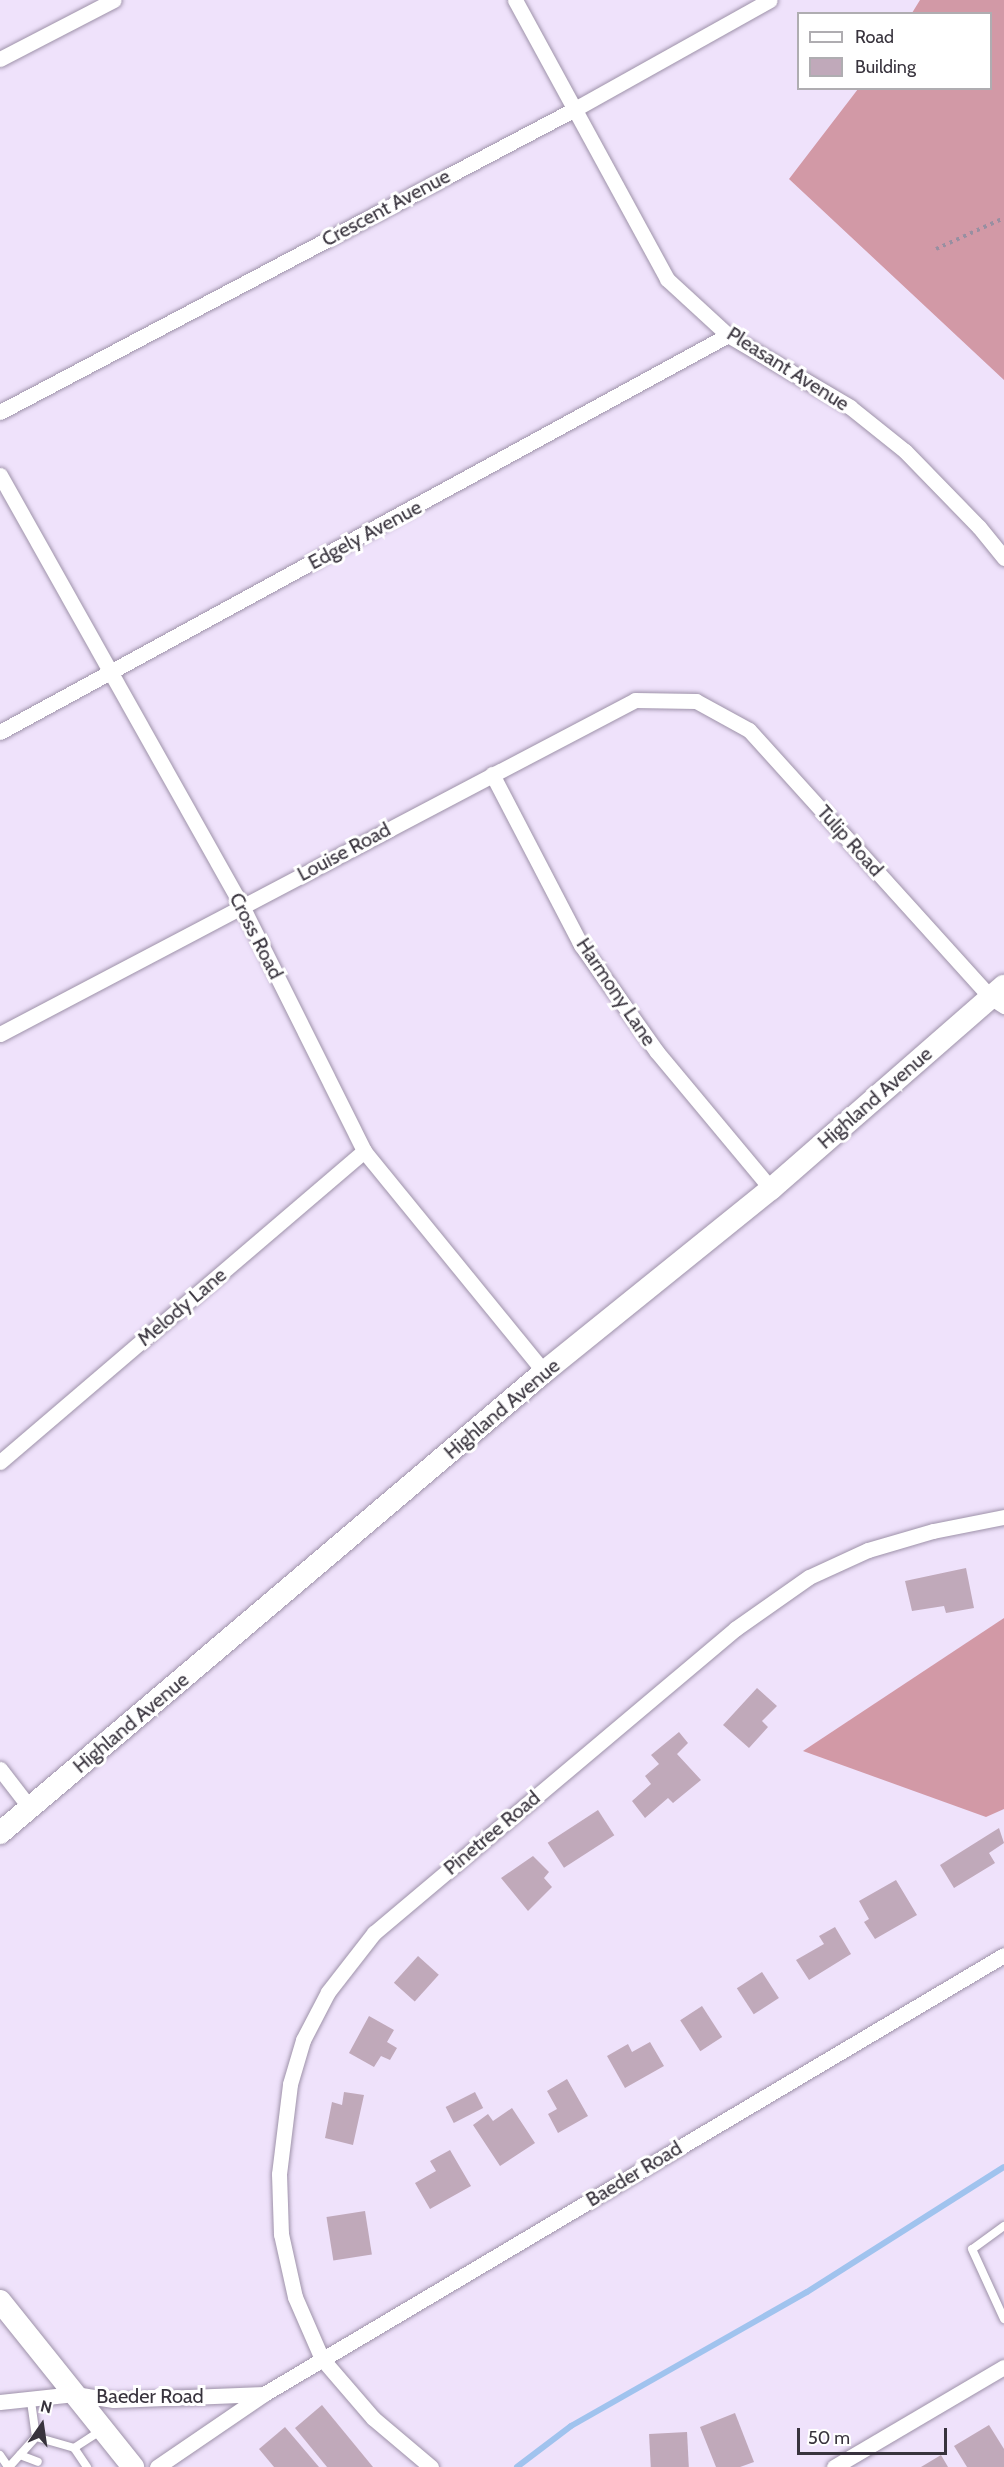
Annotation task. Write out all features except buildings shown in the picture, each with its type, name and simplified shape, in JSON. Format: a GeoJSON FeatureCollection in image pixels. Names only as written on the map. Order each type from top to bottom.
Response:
{"type":"FeatureCollection","features":[{"type":"Feature","properties":{"kind":"street"},"geometry":{"type":"LineString","coordinates":[[0,59],[114,0]]}},
{"type":"Feature","properties":{"kind":"street","name":"Pleasant Avenue"},"geometry":{"type":"LineString","coordinates":[[515,0],[667,279],[728,335],[868,422],[905,451],[963,510],[1004,558]]}},
{"type":"Feature","properties":{"kind":"street","name":"Crescent Avenue"},"geometry":{"type":"LineString","coordinates":[[0,412],[575,109],[770,0]]}},
{"type":"Feature","properties":{"kind":"street","name":"Edgely Avenue"},"geometry":{"type":"LineString","coordinates":[[0,732],[728,335]]}},
{"type":"Feature","properties":{"kind":"street","name":"Cross Road"},"geometry":{"type":"LineString","coordinates":[[0,476],[108,674],[242,906],[364,1151],[544,1372]]}},
{"type":"Feature","properties":{"kind":"street","name":"Louise Road"},"geometry":{"type":"LineString","coordinates":[[0,1034],[635,700],[696,701]]}},
{"type":"Feature","properties":{"kind":"street","name":"Tulip Road"},"geometry":{"type":"LineString","coordinates":[[696,701],[749,730],[999,996]]}},
{"type":"Feature","properties":{"kind":"street","name":"Harmony Lane"},"geometry":{"type":"LineString","coordinates":[[492,774],[582,945],[657,1052],[771,1189]]}},
{"type":"Feature","properties":{"kind":"street","name":"Highland Avenue"},"geometry":{"type":"LineString","coordinates":[[0,1833],[544,1372],[771,1189],[999,996]]}},
{"type":"Feature","properties":{"kind":"street","name":"Melody Lane"},"geometry":{"type":"LineString","coordinates":[[0,1462],[364,1151]]}},
{"type":"Feature","properties":{"kind":"street","name":"Pinetree Road"},"geometry":{"type":"LineString","coordinates":[[431,2467],[373,2418],[322,2359],[295,2297],[281,2234],[279,2174],[283,2126],[303,2040],[328,1992],[374,1933],[735,1629],[809,1577],[868,1550],[933,1531],[1004,1517]]}},
{"type":"Feature","properties":{"kind":"street"},"geometry":{"type":"LineString","coordinates":[[0,1769],[30,1808]]}},
{"type":"Feature","properties":{"kind":"street","name":"Baeder Road"},"geometry":{"type":"LineString","coordinates":[[157,2467],[264,2394],[1004,1955]]}},
{"type":"Feature","properties":{"kind":"street"},"geometry":{"type":"LineString","coordinates":[[0,2301],[101,2430],[133,2467]]}},
{"type":"Feature","properties":{"kind":"street"},"geometry":{"type":"LineString","coordinates":[[834,2467],[1004,2367]]}},
{"type":"Feature","properties":{"kind":"street","name":"Baeder Road"},"geometry":{"type":"LineString","coordinates":[[0,2402],[75,2394],[114,2400],[264,2394]]}},
{"type":"Feature","properties":{"kind":"lane"},"geometry":{"type":"LineString","coordinates":[[1004,2226],[972,2249],[1004,2319]]}},
{"type":"Feature","properties":{"kind":"lane"},"geometry":{"type":"LineString","coordinates":[[0,2455],[9,2467],[36,2437],[31,2400]]}},
{"type":"Feature","properties":{"kind":"lane"},"geometry":{"type":"LineString","coordinates":[[74,2448],[101,2430]]}},
{"type":"Feature","properties":{"kind":"lane"},"geometry":{"type":"LineString","coordinates":[[36,2437],[74,2448],[87,2467]]}},
{"type":"Feature","properties":{"kind":"lane"},"geometry":{"type":"LineString","coordinates":[[20,2455],[38,2462]]}},
{"type":"Feature","properties":{"kind":"path"},"geometry":{"type":"LineString","coordinates":[[936,249],[1004,218]]}},
{"type":"Feature","properties":{"kind":"shaded area"},"geometry":{"type":"Polygon","coordinates":[[[920,0],[1004,0],[1004,380],[789,179],[857,90],[992,90],[992,12],[913,12],[920,0]]]}},
{"type":"Feature","properties":{"kind":"shaded area"},"geometry":{"type":"Polygon","coordinates":[[[1004,1618],[1004,1809],[986,1817],[803,1751],[1004,1618]]]}},
{"type":"Feature","properties":{"kind":"waterway"},"geometry":{"type":"LineString","coordinates":[[517,2467],[571,2426],[807,2292],[1004,2167]]}}]}
